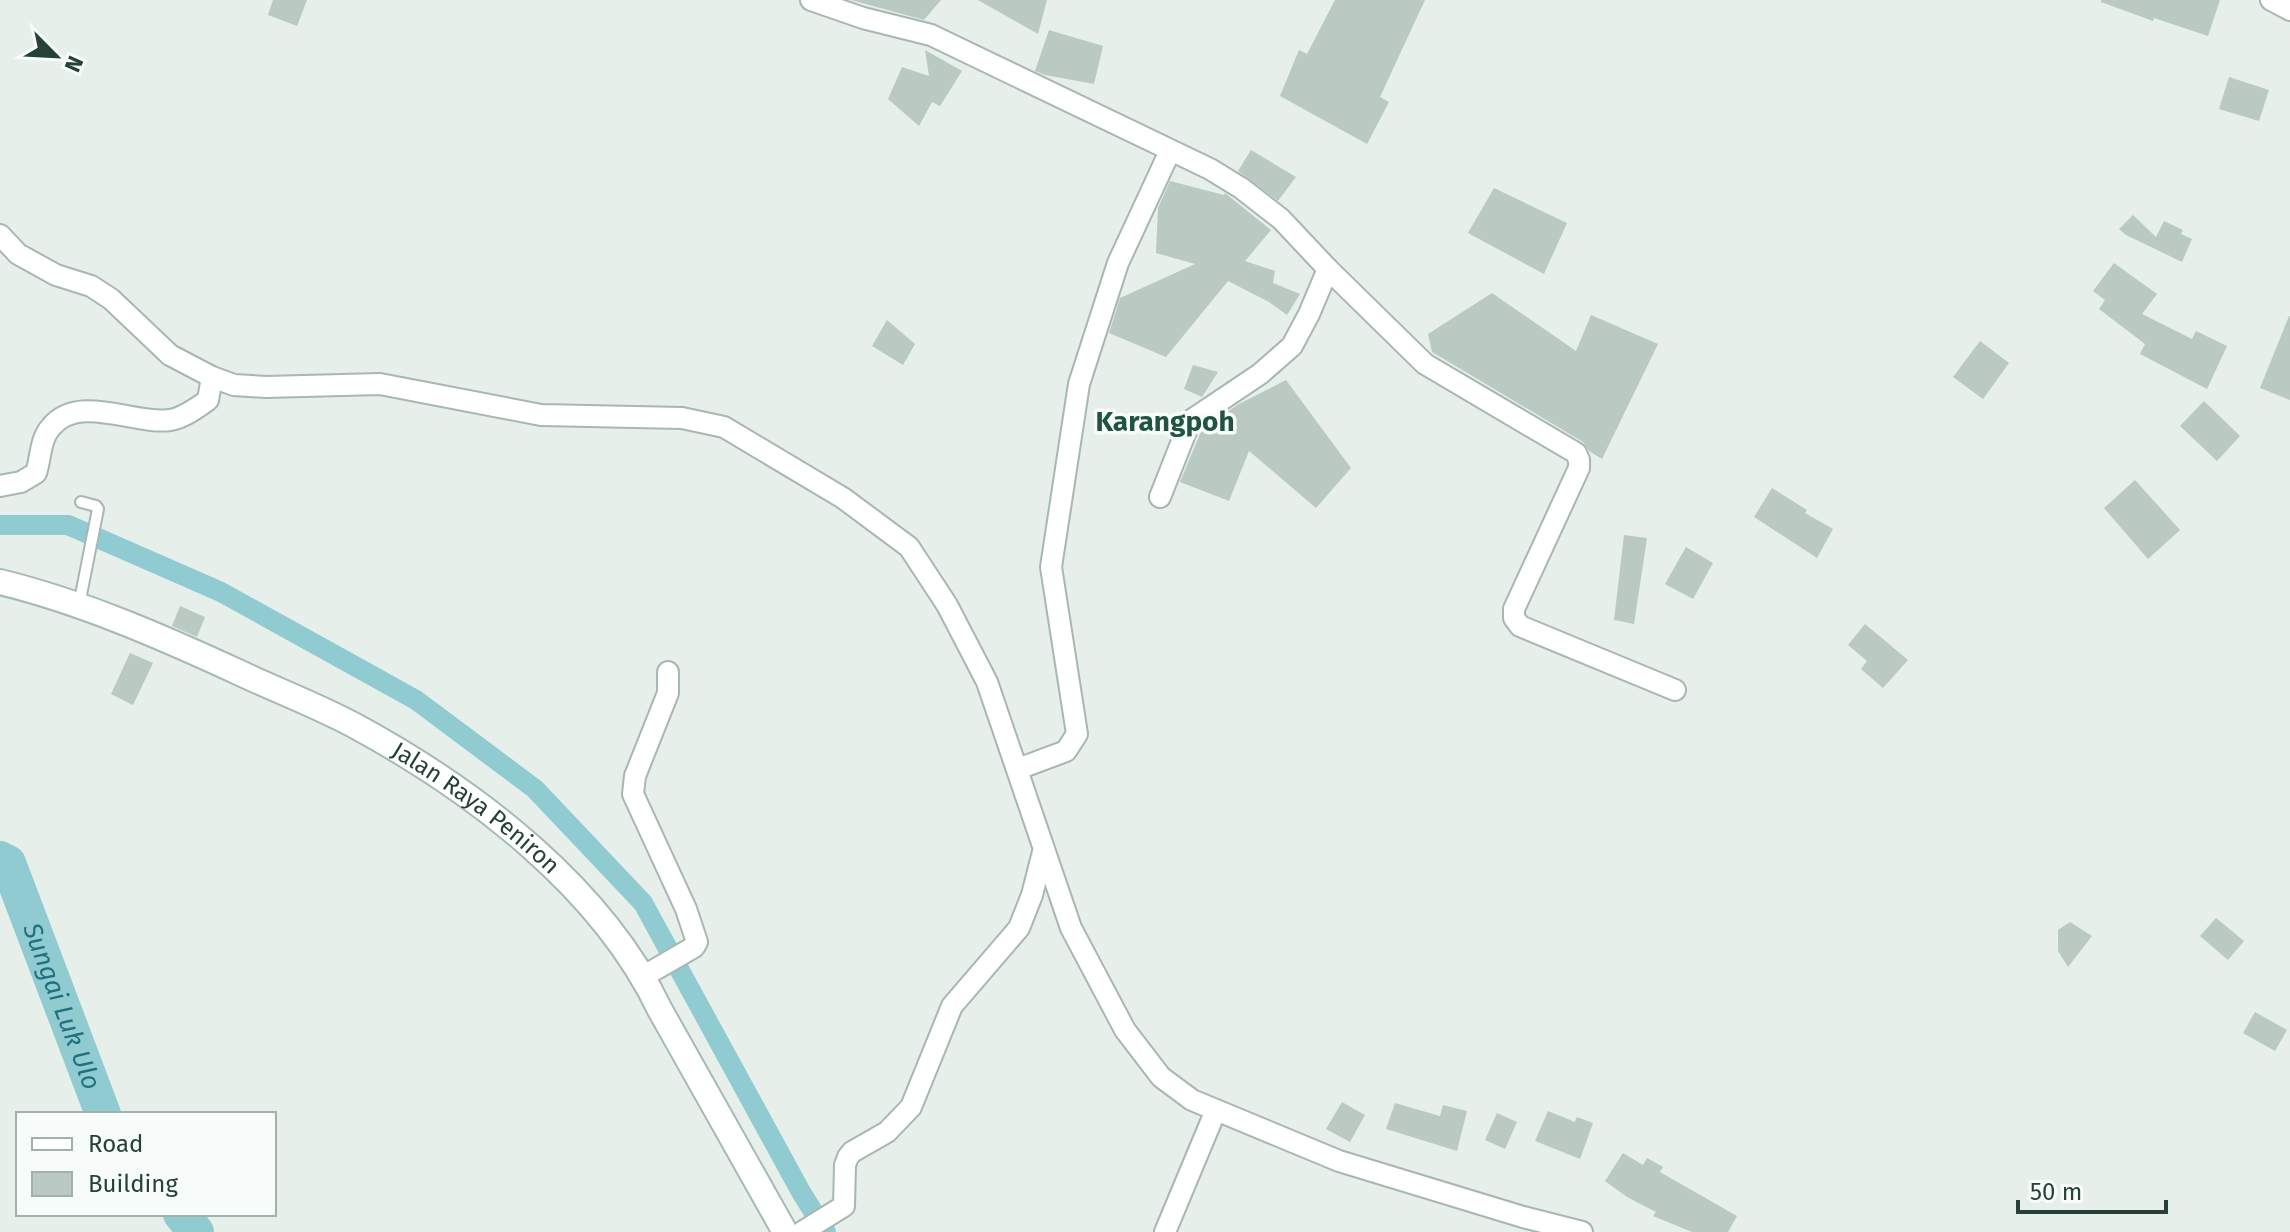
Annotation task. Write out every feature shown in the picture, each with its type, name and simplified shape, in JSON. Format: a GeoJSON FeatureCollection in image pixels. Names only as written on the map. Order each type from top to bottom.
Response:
{"type":"FeatureCollection","features":[{"type":"Feature","properties":{"kind":"main road","name":"Jalan Raya Peniron"},"geometry":{"type":"LineString","coordinates":[[0,582],[79,607],[197,653],[357,727],[440,774],[558,870],[654,970],[660,1010],[785,1232]]}},
{"type":"Feature","properties":{"kind":"street"},"geometry":{"type":"LineString","coordinates":[[811,0],[863,18],[931,35],[1210,169],[1281,219],[1425,364],[1576,453],[1579,468],[1514,609],[1514,618],[1520,626],[1675,690]]}},
{"type":"Feature","properties":{"kind":"street"},"geometry":{"type":"LineString","coordinates":[[2271,0],[2290,10]]}},
{"type":"Feature","properties":{"kind":"street"},"geometry":{"type":"LineString","coordinates":[[1018,769],[1066,751],[1077,734],[1051,567],[1079,384],[1118,263],[1170,151]]}},
{"type":"Feature","properties":{"kind":"street"},"geometry":{"type":"LineString","coordinates":[[0,235],[18,254],[56,275],[91,286],[111,299],[170,355],[234,385],[380,384],[541,415],[682,418],[724,427],[843,498],[909,547],[947,605],[987,682],[1071,928],[1125,1030],[1161,1077],[1192,1100],[1339,1161],[1582,1232]]}},
{"type":"Feature","properties":{"kind":"street"},"geometry":{"type":"LineString","coordinates":[[1160,497],[1190,421],[1260,374],[1292,346],[1328,269]]}},
{"type":"Feature","properties":{"kind":"street"},"geometry":{"type":"LineString","coordinates":[[0,486],[21,482],[36,473],[44,437],[51,426],[63,417],[86,411],[170,420],[193,411],[208,400],[212,377]]}},
{"type":"Feature","properties":{"kind":"street"},"geometry":{"type":"LineString","coordinates":[[654,970],[697,942],[633,788],[668,693],[668,672]]}},
{"type":"Feature","properties":{"kind":"street"},"geometry":{"type":"LineString","coordinates":[[809,1228],[841,1208],[845,1202],[845,1165],[852,1152],[887,1132],[911,1107],[952,1006],[1019,928],[1032,895],[1043,852]]}},
{"type":"Feature","properties":{"kind":"street"},"geometry":{"type":"LineString","coordinates":[[1165,1232],[1216,1110]]}},
{"type":"Feature","properties":{"kind":"lane"},"geometry":{"type":"LineString","coordinates":[[79,607],[98,507],[81,502]]}},
{"type":"Feature","properties":{"kind":"building"},"geometry":{"type":"Polygon","coordinates":[[[273,0],[307,0],[297,26],[268,15],[273,0]]]}},
{"type":"Feature","properties":{"kind":"building"},"geometry":{"type":"Polygon","coordinates":[[[851,0],[941,0],[924,20],[851,0]]]}},
{"type":"Feature","properties":{"kind":"building"},"geometry":{"type":"Polygon","coordinates":[[[978,0],[1047,0],[1038,34],[978,0]]]}},
{"type":"Feature","properties":{"kind":"building"},"geometry":{"type":"Polygon","coordinates":[[[1335,0],[1425,0],[1380,97],[1389,102],[1367,144],[1280,96],[1299,50],[1307,54],[1335,0]]]}},
{"type":"Feature","properties":{"kind":"building"},"geometry":{"type":"Polygon","coordinates":[[[2101,0],[2220,0],[2208,36],[2154,18],[2153,21],[2101,0]]]}},
{"type":"Feature","properties":{"kind":"building"},"geometry":{"type":"Polygon","coordinates":[[[1049,30],[1103,46],[1094,84],[1035,71],[1049,30]]]}},
{"type":"Feature","properties":{"kind":"building"},"geometry":{"type":"Polygon","coordinates":[[[925,50],[962,71],[940,106],[932,102],[919,126],[888,99],[902,67],[929,76],[925,50]]]}},
{"type":"Feature","properties":{"kind":"building"},"geometry":{"type":"Polygon","coordinates":[[[2229,77],[2269,90],[2259,121],[2219,109],[2229,77]]]}},
{"type":"Feature","properties":{"kind":"building"},"geometry":{"type":"Polygon","coordinates":[[[1251,150],[1296,177],[1278,201],[1238,171],[1251,150]]]}},
{"type":"Feature","properties":{"kind":"building"},"geometry":{"type":"Polygon","coordinates":[[[1170,181],[1225,193],[1271,230],[1245,261],[1275,271],[1273,283],[1300,294],[1287,315],[1228,281],[1166,357],[1109,333],[1120,298],[1195,264],[1156,253],[1158,208],[1170,181]]]}},
{"type":"Feature","properties":{"kind":"building"},"geometry":{"type":"Polygon","coordinates":[[[1494,188],[1567,223],[1544,274],[1468,233],[1494,188]]]}},
{"type":"Feature","properties":{"kind":"building"},"geometry":{"type":"Polygon","coordinates":[[[2133,215],[2156,237],[2164,221],[2183,230],[2181,234],[2192,239],[2182,262],[2119,229],[2133,215]]]}},
{"type":"Feature","properties":{"kind":"building"},"geometry":{"type":"Polygon","coordinates":[[[2114,263],[2157,294],[2142,314],[2192,339],[2196,331],[2227,346],[2207,389],[2140,354],[2145,344],[2099,309],[2105,300],[2093,291],[2114,263]]]}},
{"type":"Feature","properties":{"kind":"building"},"geometry":{"type":"Polygon","coordinates":[[[1492,293],[1576,351],[1591,315],[1658,344],[1602,459],[1589,451],[1583,442],[1432,352],[1428,334],[1492,293]]]}},
{"type":"Feature","properties":{"kind":"building"},"geometry":{"type":"Polygon","coordinates":[[[2290,316],[2290,400],[2260,388],[2290,316]]]}},
{"type":"Feature","properties":{"kind":"building"},"geometry":{"type":"Polygon","coordinates":[[[887,320],[915,344],[903,365],[872,346],[887,320]]]}},
{"type":"Feature","properties":{"kind":"building"},"geometry":{"type":"Polygon","coordinates":[[[1980,341],[2009,363],[1983,399],[1953,377],[1980,341]]]}},
{"type":"Feature","properties":{"kind":"building"},"geometry":{"type":"Polygon","coordinates":[[[1193,365],[1218,372],[1202,397],[1184,389],[1193,365]]]}},
{"type":"Feature","properties":{"kind":"building"},"geometry":{"type":"Polygon","coordinates":[[[1286,380],[1351,468],[1316,508],[1249,451],[1229,501],[1180,482],[1202,429],[1239,404],[1286,380]]]}},
{"type":"Feature","properties":{"kind":"building"},"geometry":{"type":"Polygon","coordinates":[[[2204,401],[2240,436],[2217,461],[2180,426],[2204,401]]]}},
{"type":"Feature","properties":{"kind":"building"},"geometry":{"type":"Polygon","coordinates":[[[2135,480],[2180,530],[2148,559],[2104,508],[2135,480]]]}},
{"type":"Feature","properties":{"kind":"building"},"geometry":{"type":"Polygon","coordinates":[[[1772,488],[1833,529],[1817,558],[1754,517],[1772,488]]]}},
{"type":"Feature","properties":{"kind":"building"},"geometry":{"type":"Polygon","coordinates":[[[1624,535],[1647,538],[1634,624],[1614,620],[1624,535]]]}},
{"type":"Feature","properties":{"kind":"building"},"geometry":{"type":"Polygon","coordinates":[[[1686,547],[1713,563],[1693,599],[1665,584],[1686,547]]]}},
{"type":"Feature","properties":{"kind":"building"},"geometry":{"type":"Polygon","coordinates":[[[180,606],[205,617],[197,637],[172,626],[180,606]]]}},
{"type":"Feature","properties":{"kind":"building"},"geometry":{"type":"Polygon","coordinates":[[[1865,624],[1908,660],[1883,688],[1861,669],[1867,661],[1848,645],[1865,624]]]}},
{"type":"Feature","properties":{"kind":"building"},"geometry":{"type":"Polygon","coordinates":[[[130,653],[153,663],[133,705],[111,694],[130,653]]]}},
{"type":"Feature","properties":{"kind":"building"},"geometry":{"type":"Polygon","coordinates":[[[2216,918],[2244,941],[2228,960],[2200,936],[2216,918]]]}},
{"type":"Feature","properties":{"kind":"building"},"geometry":{"type":"Polygon","coordinates":[[[2070,922],[2092,936],[2068,967],[2058,951],[2058,930],[2070,922]]]}},
{"type":"Feature","properties":{"kind":"building"},"geometry":{"type":"Polygon","coordinates":[[[2255,1012],[2287,1030],[2275,1051],[2243,1033],[2255,1012]]]}},
{"type":"Feature","properties":{"kind":"building"},"geometry":{"type":"Polygon","coordinates":[[[1342,1102],[1365,1115],[1350,1142],[1326,1129],[1342,1102]]]}},
{"type":"Feature","properties":{"kind":"building"},"geometry":{"type":"Polygon","coordinates":[[[1395,1103],[1440,1116],[1443,1105],[1467,1111],[1457,1151],[1386,1129],[1395,1103]]]}},
{"type":"Feature","properties":{"kind":"building"},"geometry":{"type":"Polygon","coordinates":[[[1548,1111],[1575,1122],[1577,1117],[1593,1123],[1580,1159],[1535,1141],[1548,1111]]]}},
{"type":"Feature","properties":{"kind":"building"},"geometry":{"type":"Polygon","coordinates":[[[1497,1113],[1517,1122],[1505,1149],[1485,1140],[1497,1113]]]}},
{"type":"Feature","properties":{"kind":"building"},"geometry":{"type":"Polygon","coordinates":[[[1623,1153],[1643,1165],[1647,1158],[1663,1167],[1660,1172],[1737,1216],[1728,1232],[1692,1232],[1653,1216],[1656,1212],[1605,1181],[1623,1153]]]}},
{"type":"Feature","properties":{"kind":"waterway"},"geometry":{"type":"LineString","coordinates":[[0,525],[68,525],[221,592],[416,700],[535,789],[643,903],[801,1192],[826,1232]]}},
{"type":"Feature","properties":{"kind":"waterway","name":"Sungai Luk Ulo"},"geometry":{"type":"LineString","coordinates":[[0,859],[8,863],[102,1112]]}},
{"type":"Feature","properties":{"kind":"waterway","name":"Sungai Luk Ulo"},"geometry":{"type":"LineString","coordinates":[[183,1216],[196,1232]]}},
{"type":"Feature","properties":{"kind":"district","name":"Karangpoh"},"geometry":{"type":"Point","coordinates":[1165,421]}}]}
